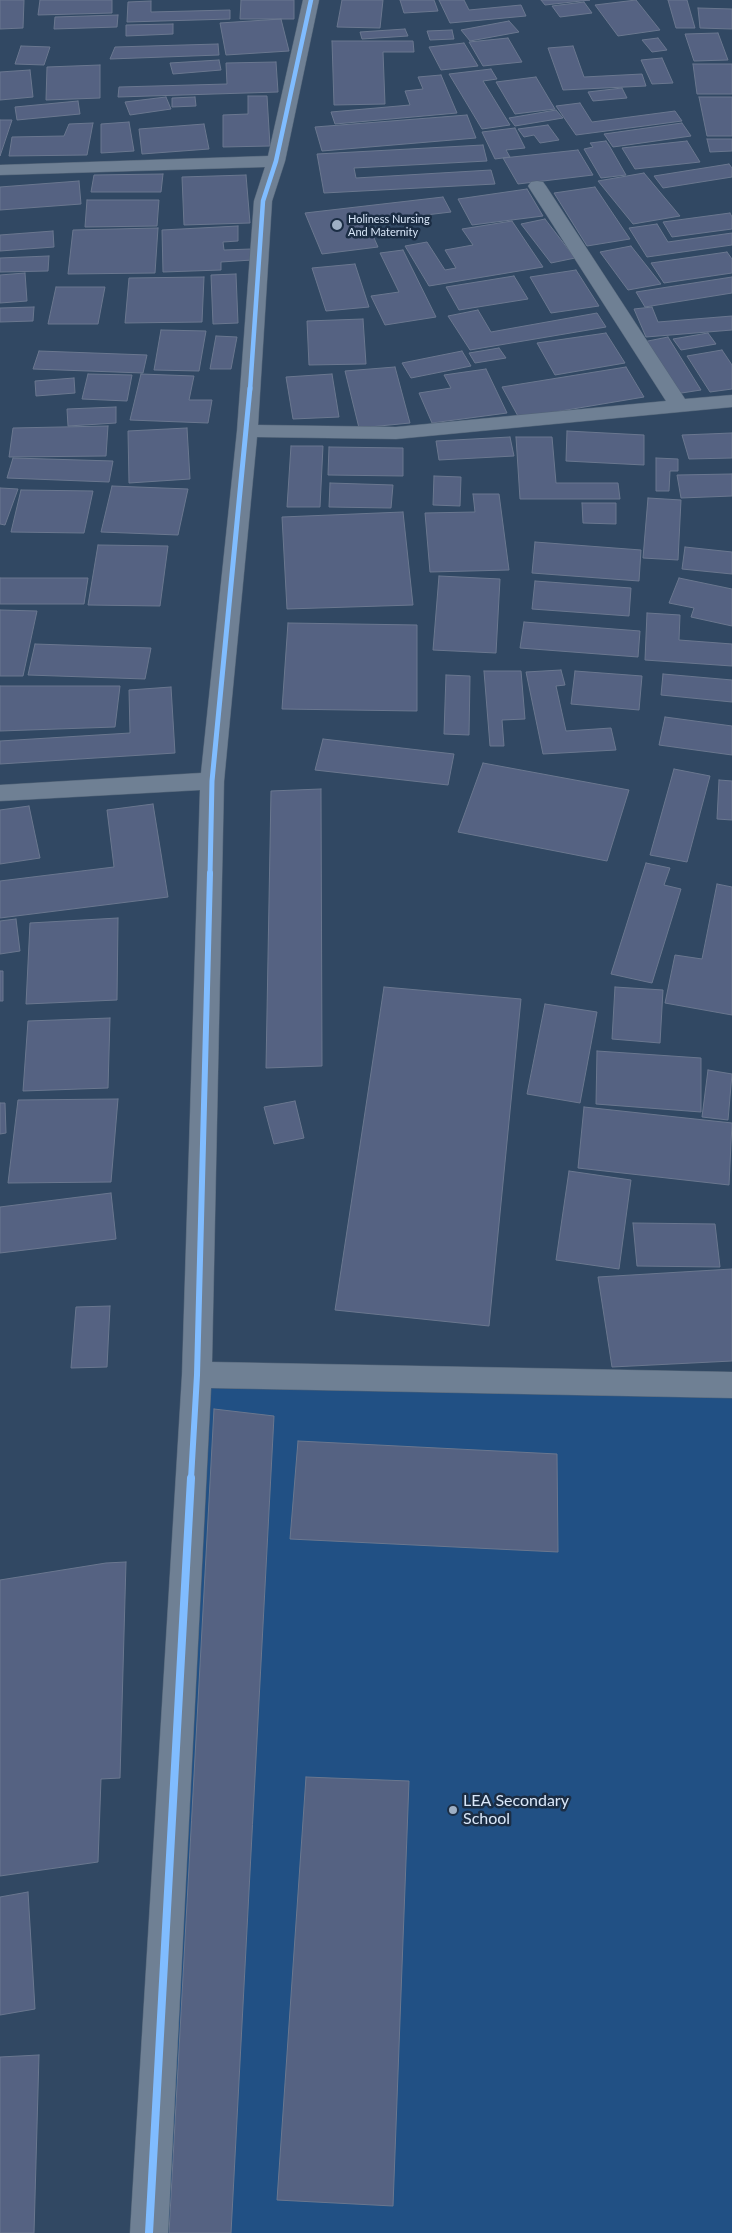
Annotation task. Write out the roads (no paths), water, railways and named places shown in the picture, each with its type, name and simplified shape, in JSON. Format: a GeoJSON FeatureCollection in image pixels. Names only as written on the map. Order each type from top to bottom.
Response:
{"type":"FeatureCollection","features":[{"type":"Feature","properties":{"kind":"street"},"geometry":{"type":"LineString","coordinates":[[149,2233],[197,1375],[212,781],[247,431],[263,201],[276,161],[311,0]]}},
{"type":"Feature","properties":{"kind":"street"},"geometry":{"type":"LineString","coordinates":[[0,170],[276,161]]}},
{"type":"Feature","properties":{"kind":"street"},"geometry":{"type":"LineString","coordinates":[[537,186],[678,406]]}},
{"type":"Feature","properties":{"kind":"street"},"geometry":{"type":"LineString","coordinates":[[247,431],[396,433],[732,402]]}},
{"type":"Feature","properties":{"kind":"street"},"geometry":{"type":"LineString","coordinates":[[0,793],[212,781]]}},
{"type":"Feature","properties":{"kind":"street"},"geometry":{"type":"LineString","coordinates":[[197,1375],[732,1385]]}},
{"type":"Feature","properties":{"kind":"place","name":"Holiness Nursing And Maternity"},"geometry":{"type":"Point","coordinates":[337,225]}},
{"type":"Feature","properties":{"kind":"place","name":"LEA Secondary School"},"geometry":{"type":"Point","coordinates":[453,1810]}}]}
